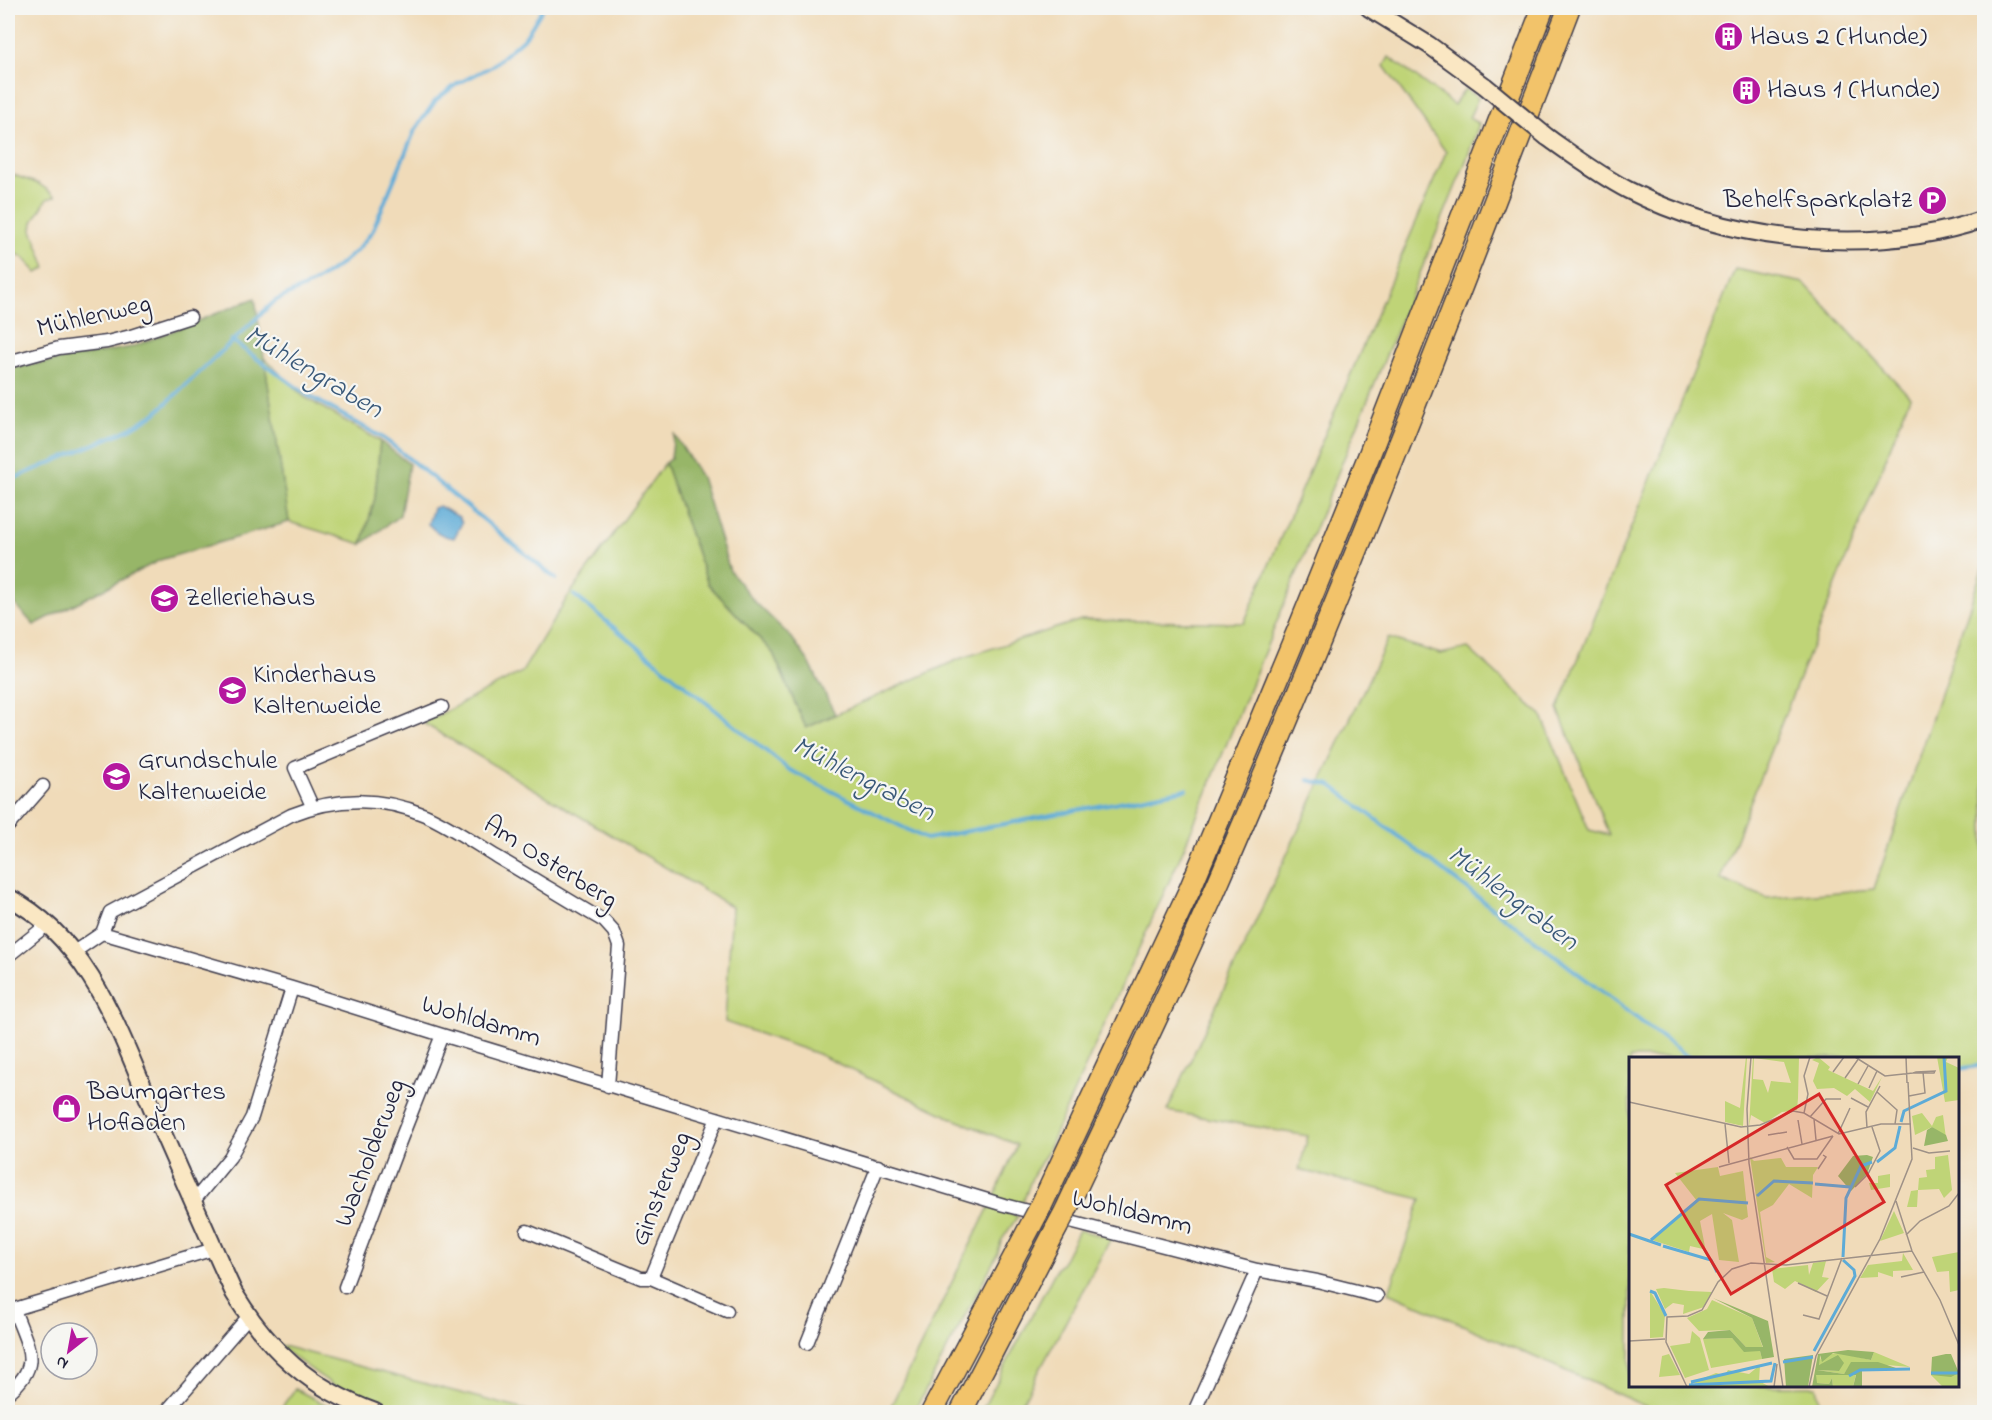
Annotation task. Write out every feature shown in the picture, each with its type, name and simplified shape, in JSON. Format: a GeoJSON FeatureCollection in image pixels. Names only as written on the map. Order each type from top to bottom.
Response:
{"type":"FeatureCollection","features":[{"type":"Feature","properties":{"kind":"highway"},"geometry":{"type":"LineString","coordinates":[[932,1413],[1036,1214],[1190,889],[1386,414],[1543,8]]}},
{"type":"Feature","properties":{"kind":"highway"},"geometry":{"type":"LineString","coordinates":[[961,1413],[1061,1221],[1211,899],[1324,631],[1428,374],[1569,8]]}},
{"type":"Feature","properties":{"kind":"street"},"geometry":{"type":"LineString","coordinates":[[1369,8],[1429,45],[1485,86],[1547,137],[1600,174],[1658,204],[1713,222],[1759,233],[1839,240],[1936,232],[1984,219]]}},
{"type":"Feature","properties":{"kind":"street","name":"Mühlenweg"},"geometry":{"type":"LineString","coordinates":[[8,362],[59,348],[107,342],[190,317]]}},
{"type":"Feature","properties":{"kind":"street"},"geometry":{"type":"LineString","coordinates":[[312,806],[295,768],[442,707]]}},
{"type":"Feature","properties":{"kind":"street"},"geometry":{"type":"LineString","coordinates":[[8,826],[43,786]]}},
{"type":"Feature","properties":{"kind":"street","name":"Am Osterberg"},"geometry":{"type":"LineString","coordinates":[[102,933],[110,912],[291,815],[312,806],[337,802],[364,801],[395,805],[426,816],[604,921],[614,932],[619,946],[608,1086]]}},
{"type":"Feature","properties":{"kind":"street"},"geometry":{"type":"LineString","coordinates":[[8,897],[38,915],[48,924],[74,952],[99,987],[214,1249],[248,1317],[280,1356],[313,1381],[375,1413]]}},
{"type":"Feature","properties":{"kind":"street"},"geometry":{"type":"LineString","coordinates":[[8,956],[48,924]]}},
{"type":"Feature","properties":{"kind":"street"},"geometry":{"type":"LineString","coordinates":[[74,952],[102,933]]}},
{"type":"Feature","properties":{"kind":"street","name":"Wohldamm"},"geometry":{"type":"LineString","coordinates":[[102,933],[292,988],[1004,1205],[1257,1270],[1317,1281],[1377,1296]]}},
{"type":"Feature","properties":{"kind":"street"},"geometry":{"type":"LineString","coordinates":[[193,1202],[230,1156],[252,1117],[292,988]]}},
{"type":"Feature","properties":{"kind":"street","name":"Wacholderweg"},"geometry":{"type":"LineString","coordinates":[[345,1287],[442,1035]]}},
{"type":"Feature","properties":{"kind":"street","name":"Ginsterweg"},"geometry":{"type":"LineString","coordinates":[[651,1278],[717,1118]]}},
{"type":"Feature","properties":{"kind":"street"},"geometry":{"type":"LineString","coordinates":[[807,1343],[878,1166]]}},
{"type":"Feature","properties":{"kind":"street","name":"Ginsterweg"},"geometry":{"type":"LineString","coordinates":[[527,1231],[641,1278],[651,1278],[727,1311]]}},
{"type":"Feature","properties":{"kind":"street"},"geometry":{"type":"LineString","coordinates":[[8,1393],[27,1374],[31,1359],[11,1310],[214,1249]]}},
{"type":"Feature","properties":{"kind":"street"},"geometry":{"type":"LineString","coordinates":[[1194,1413],[1257,1270]]}},
{"type":"Feature","properties":{"kind":"street"},"geometry":{"type":"LineString","coordinates":[[166,1413],[248,1317]]}},
{"type":"Feature","properties":{"kind":"green space"},"geometry":{"type":"Polygon","coordinates":[[[1389,57],[1454,105],[1465,89],[1478,98],[1469,118],[1479,124],[1466,161],[1181,855],[1045,1156],[1033,1175],[1022,1205],[994,1197],[1017,1145],[954,1119],[818,1054],[725,1022],[732,907],[423,723],[522,672],[567,598],[665,463],[708,584],[773,653],[806,728],[959,659],[1081,620],[1244,623],[1446,152],[1384,66],[1389,57]]]}},
{"type":"Feature","properties":{"kind":"green space"},"geometry":{"type":"Polygon","coordinates":[[[8,173],[39,184],[56,196],[47,199],[33,222],[32,230],[46,268],[37,273],[23,257],[8,251],[8,173]]]}},
{"type":"Feature","properties":{"kind":"green space"},"geometry":{"type":"Polygon","coordinates":[[[1735,269],[1804,283],[1910,397],[1720,879],[1767,898],[1874,889],[1984,564],[1984,1065],[1959,1069],[1959,1057],[1629,1057],[1629,1387],[1817,1387],[1821,1412],[1658,1412],[1389,1292],[1421,1199],[1299,1170],[1308,1136],[1167,1111],[1388,638],[1441,654],[1468,648],[1542,716],[1589,830],[1609,835],[1558,709],[1735,269]]]}},
{"type":"Feature","properties":{"kind":"green space"},"geometry":{"type":"Polygon","coordinates":[[[255,298],[289,522],[160,560],[34,625],[8,597],[8,369],[132,347],[255,298]]]}},
{"type":"Feature","properties":{"kind":"green space"},"geometry":{"type":"Polygon","coordinates":[[[264,358],[304,397],[380,441],[375,498],[362,544],[289,522],[264,358]]]}},
{"type":"Feature","properties":{"kind":"green space"},"geometry":{"type":"Polygon","coordinates":[[[674,434],[701,477],[730,571],[754,601],[792,638],[809,662],[835,714],[806,728],[773,653],[708,584],[665,463],[671,458],[674,434]]]}},
{"type":"Feature","properties":{"kind":"green space"},"geometry":{"type":"Polygon","coordinates":[[[380,441],[409,464],[400,515],[362,544],[375,498],[380,441]]]}},
{"type":"Feature","properties":{"kind":"green space"},"geometry":{"type":"Polygon","coordinates":[[[989,1207],[1018,1216],[1001,1241],[998,1253],[914,1412],[888,1412],[989,1207]]]}},
{"type":"Feature","properties":{"kind":"green space"},"geometry":{"type":"Polygon","coordinates":[[[1079,1230],[1111,1238],[1017,1412],[981,1412],[1057,1268],[1062,1263],[1079,1230]]]}},
{"type":"Feature","properties":{"kind":"green space"},"geometry":{"type":"Polygon","coordinates":[[[275,1344],[533,1412],[402,1412],[336,1387],[275,1344]]]}},
{"type":"Feature","properties":{"kind":"green space"},"geometry":{"type":"Polygon","coordinates":[[[295,1389],[340,1412],[278,1412],[295,1389]]]}},
{"type":"Feature","properties":{"kind":"water"},"geometry":{"type":"Polygon","coordinates":[[[439,506],[459,517],[462,523],[454,538],[440,534],[428,524],[433,508],[439,506]]]}},
{"type":"Feature","properties":{"kind":"waterway"},"geometry":{"type":"LineString","coordinates":[[8,481],[130,429],[156,413],[275,301],[313,283],[340,265],[372,232],[415,130],[436,100],[457,84],[492,66],[526,36],[543,8]]}},
{"type":"Feature","properties":{"kind":"waterway","name":"Mühlengraben"},"geometry":{"type":"LineString","coordinates":[[231,340],[306,394],[385,439],[556,579]]}},
{"type":"Feature","properties":{"kind":"waterway","name":"Mühlengraben"},"geometry":{"type":"LineString","coordinates":[[574,595],[788,769],[926,839],[1187,789]]}},
{"type":"Feature","properties":{"kind":"waterway","name":"Mühlengraben"},"geometry":{"type":"LineString","coordinates":[[1308,780],[1331,785],[1688,1057]]}},
{"type":"Feature","properties":{"kind":"waterway","name":"Mühlengraben"},"geometry":{"type":"LineString","coordinates":[[1959,1069],[1984,1065]]}},
{"type":"Feature","properties":{"kind":"place","name":"Haus 2 (Hunde)"},"geometry":{"type":"Point","coordinates":[1729,37]}},
{"type":"Feature","properties":{"kind":"place","name":"Haus 1 (Hunde)"},"geometry":{"type":"Point","coordinates":[1746,90]}},
{"type":"Feature","properties":{"kind":"place","name":"Behelfsparkplatz"},"geometry":{"type":"Point","coordinates":[1933,200]}},
{"type":"Feature","properties":{"kind":"place","name":"Zelleriehaus"},"geometry":{"type":"Point","coordinates":[164,598]}},
{"type":"Feature","properties":{"kind":"place","name":"Kinderhaus Kaltenweide"},"geometry":{"type":"Point","coordinates":[232,691]}},
{"type":"Feature","properties":{"kind":"place","name":"Grundschule Kaltenweide"},"geometry":{"type":"Point","coordinates":[117,777]}},
{"type":"Feature","properties":{"kind":"place","name":"Baumgartes Hofladen"},"geometry":{"type":"Point","coordinates":[66,1108]}}]}
